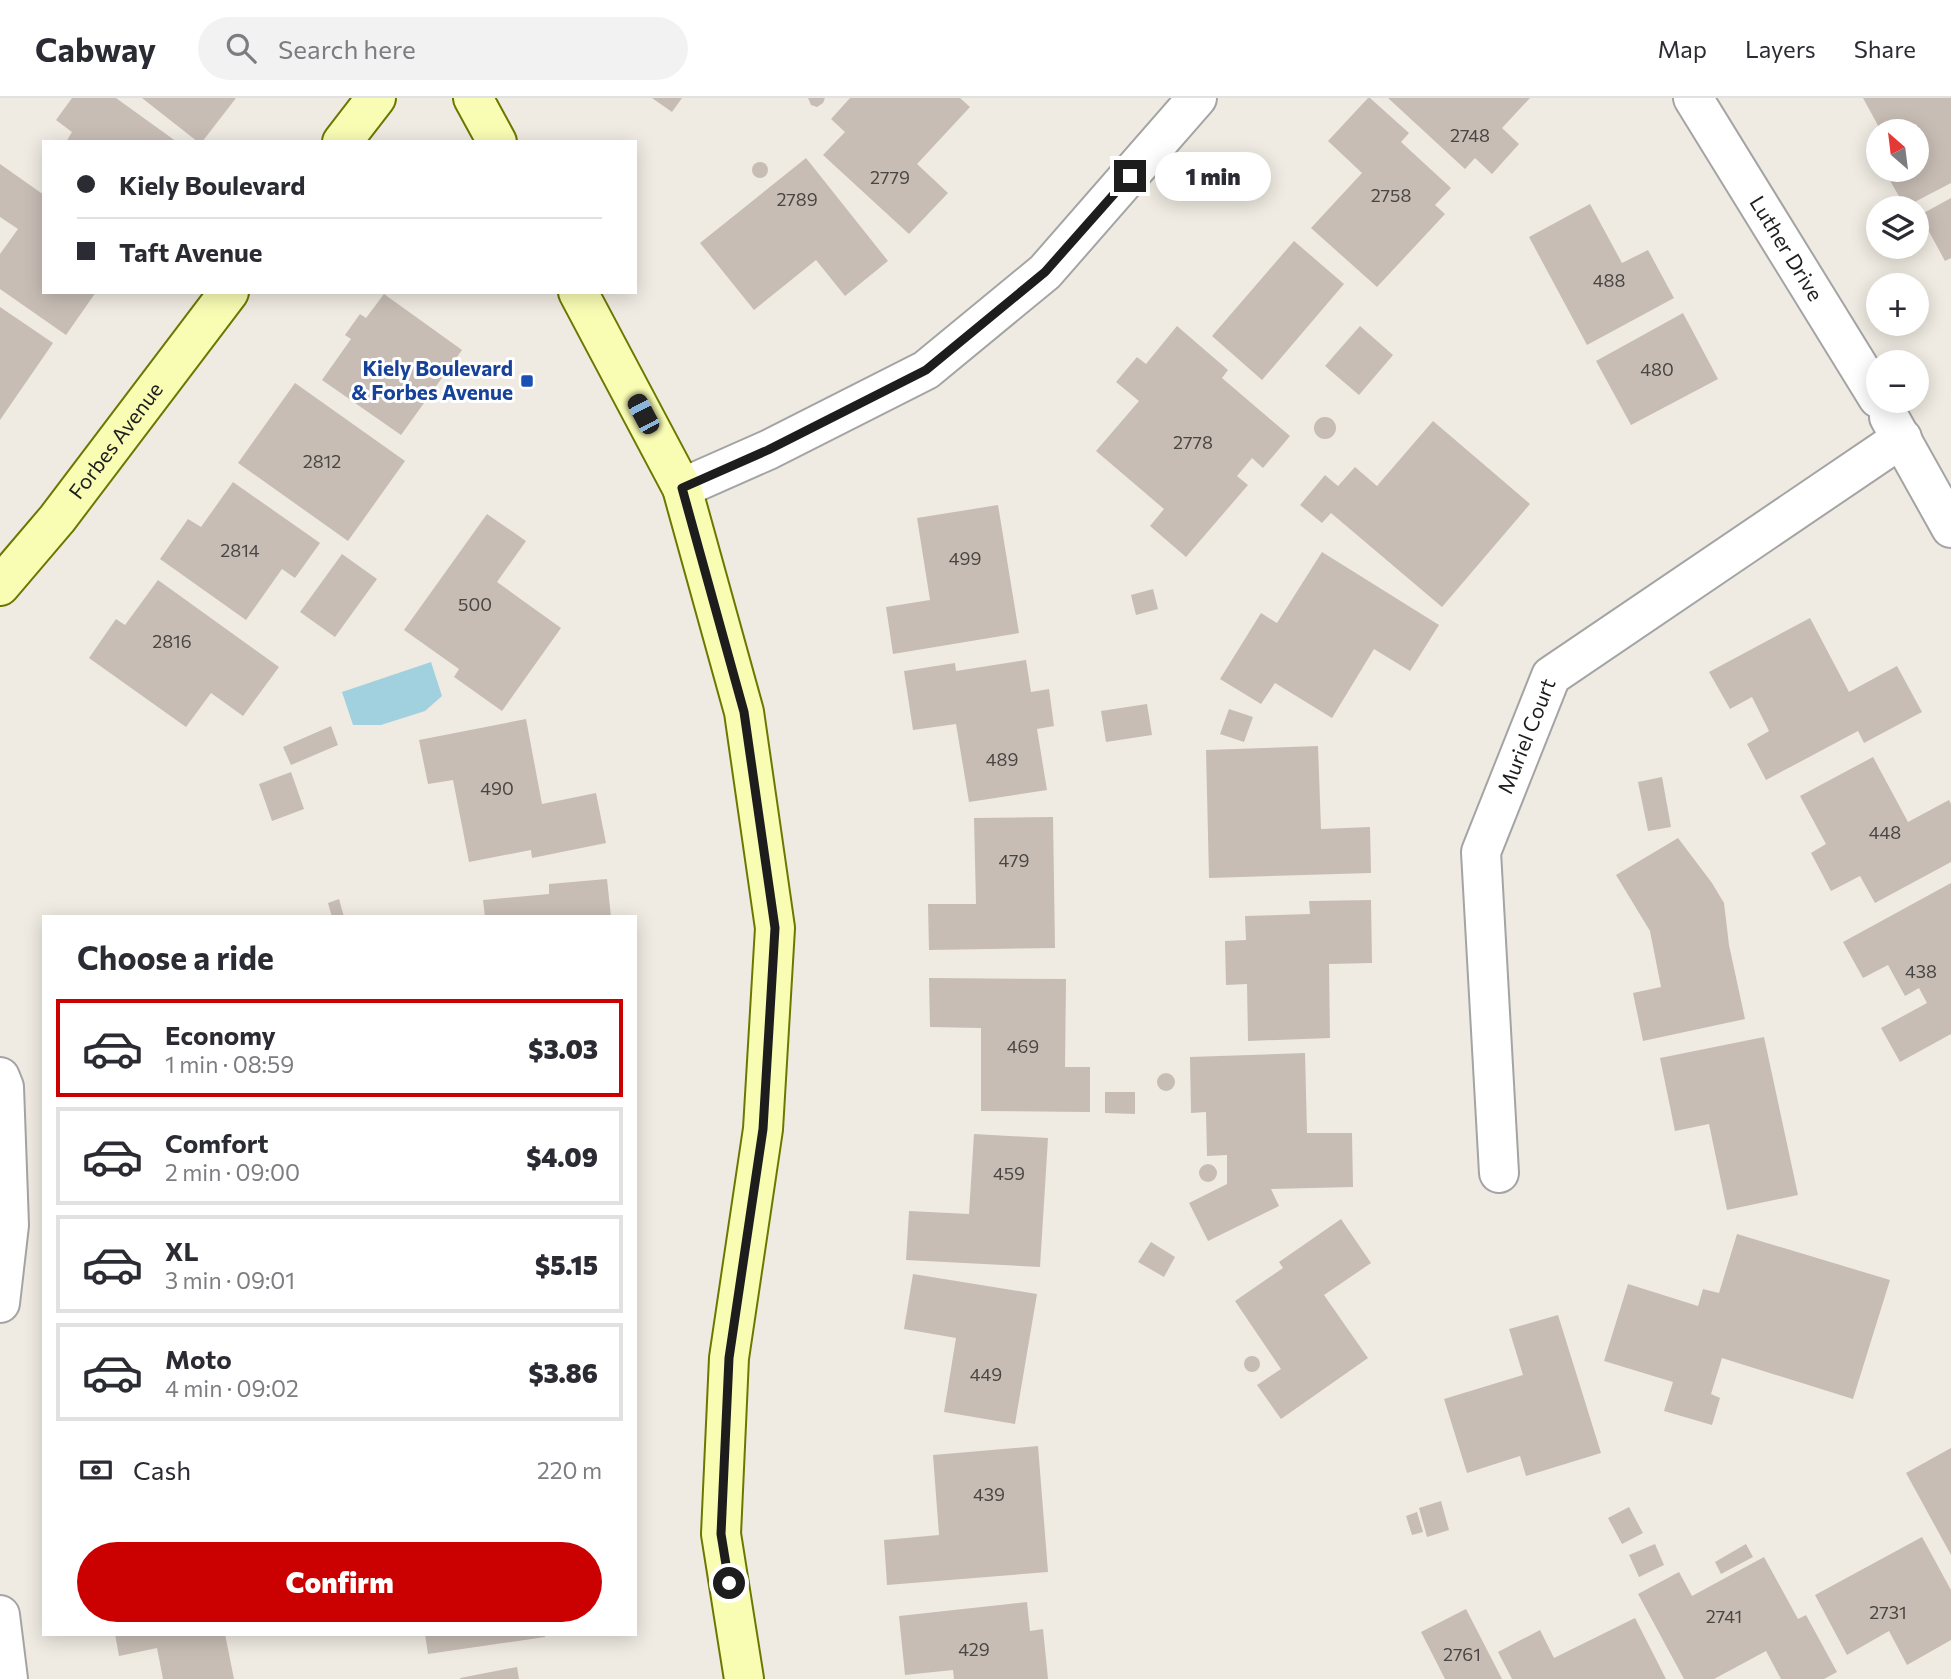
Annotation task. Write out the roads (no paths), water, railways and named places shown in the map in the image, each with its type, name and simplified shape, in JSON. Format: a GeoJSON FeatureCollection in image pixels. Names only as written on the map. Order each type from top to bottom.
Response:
{"type":"FeatureCollection","features":[{"type":"Feature","properties":{"kind":"main road"},"geometry":{"type":"LineString","coordinates":[[344,140],[376,98]]}},
{"type":"Feature","properties":{"kind":"main road"},"geometry":{"type":"LineString","coordinates":[[473,98],[496,140]]}},
{"type":"Feature","properties":{"kind":"main road","name":"Forbes Avenue"},"geometry":{"type":"LineString","coordinates":[[0,586],[57,519],[227,294]]}},
{"type":"Feature","properties":{"kind":"main road"},"geometry":{"type":"LineString","coordinates":[[579,294],[682,488],[744,712],[775,928],[763,1129],[729,1358],[722,1507],[721,1534],[744,1679]]}},
{"type":"Feature","properties":{"kind":"street"},"geometry":{"type":"LineString","coordinates":[[682,488],[768,450],[926,370],[1045,272],[1197,98]]}},
{"type":"Feature","properties":{"kind":"street","name":"Luther Drive"},"geometry":{"type":"LineString","coordinates":[[1693,98],[1866,380]]}},
{"type":"Feature","properties":{"kind":"street","name":"Luther Drive"},"geometry":{"type":"LineString","coordinates":[[1886,413],[1951,528]]}},
{"type":"Feature","properties":{"kind":"street","name":"Muriel Court"},"geometry":{"type":"LineString","coordinates":[[1499,1173],[1481,852],[1551,676],[1902,438]]}},
{"type":"Feature","properties":{"kind":"street"},"geometry":{"type":"LineString","coordinates":[[0,1077],[4,1087],[9,1225],[0,1303]]}},
{"type":"Feature","properties":{"kind":"street"},"geometry":{"type":"LineString","coordinates":[[0,1615],[8,1679]]}},
{"type":"Feature","properties":{"kind":"water"},"geometry":{"type":"Polygon","coordinates":[[[431,662],[442,696],[425,711],[381,725],[353,725],[342,692],[431,662]]]}},
{"type":"Feature","properties":{"kind":"place","name":"Kiely Boulevard & Forbes Avenue"},"geometry":{"type":"Point","coordinates":[527,381]}}]}
